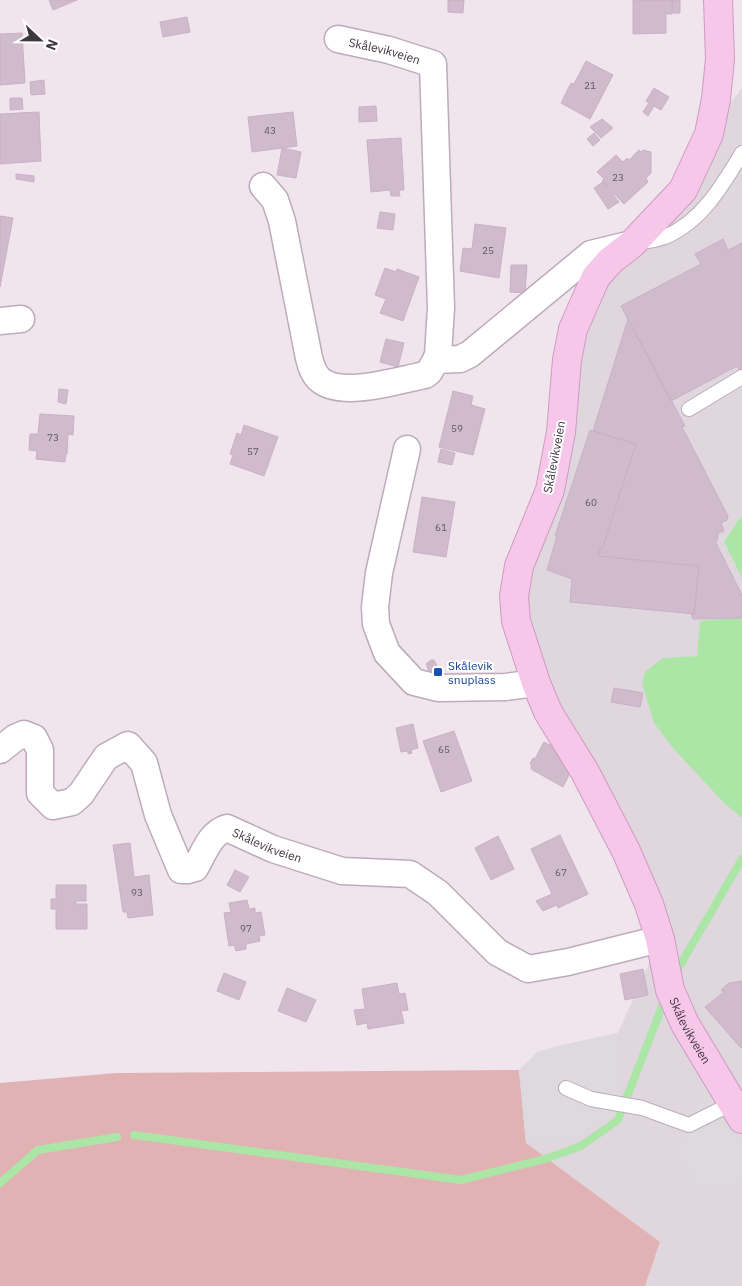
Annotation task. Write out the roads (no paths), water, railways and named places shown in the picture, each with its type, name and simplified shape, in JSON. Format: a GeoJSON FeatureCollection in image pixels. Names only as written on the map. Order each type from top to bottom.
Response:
{"type":"FeatureCollection","features":[{"type":"Feature","properties":{"kind":"main road","name":"Skålevikveien"},"geometry":{"type":"LineString","coordinates":[[718,0],[720,60],[716,99],[709,134],[683,190],[632,244],[610,261],[596,277],[573,329],[566,360],[561,432],[550,490],[520,566],[514,596],[516,621],[536,683],[548,712],[586,772],[626,851],[650,904],[660,939],[670,990],[685,1024],[739,1113]]}},
{"type":"Feature","properties":{"kind":"street","name":"Skålevikveien"},"geometry":{"type":"LineString","coordinates":[[338,39],[389,50],[433,64],[441,308],[438,355],[436,360],[460,359],[470,354],[591,254],[632,244]]}},
{"type":"Feature","properties":{"kind":"street"},"geometry":{"type":"LineString","coordinates":[[263,186],[274,200],[282,221],[308,358],[313,371],[319,379],[332,387],[354,389],[425,375],[436,360]]}},
{"type":"Feature","properties":{"kind":"street"},"geometry":{"type":"LineString","coordinates":[[407,449],[379,572],[375,607],[376,624],[387,653],[414,682],[438,688],[506,688],[536,683]]}},
{"type":"Feature","properties":{"kind":"street","name":"Skålevikveien"},"geometry":{"type":"LineString","coordinates":[[0,750],[15,738],[24,734],[34,738],[40,750],[40,793],[52,806],[72,802],[80,794],[106,757],[128,745],[144,763],[158,815],[181,870],[195,868],[213,836],[218,831],[227,828],[273,849],[342,871],[410,874],[438,893],[497,952],[528,968],[568,962],[660,939]]}},
{"type":"Feature","properties":{"kind":"lane","name":"Skålevikveien"},"geometry":{"type":"LineString","coordinates":[[632,244],[663,238],[680,229],[707,206],[719,191],[742,153]]}},
{"type":"Feature","properties":{"kind":"lane"},"geometry":{"type":"LineString","coordinates":[[689,409],[742,376]]}},
{"type":"Feature","properties":{"kind":"lane"},"geometry":{"type":"LineString","coordinates":[[566,1088],[591,1099],[642,1108],[689,1125],[739,1113]]}},
{"type":"Feature","properties":{"kind":"waterway"},"geometry":{"type":"LineString","coordinates":[[675,974],[742,859]]}},
{"type":"Feature","properties":{"kind":"waterway"},"geometry":{"type":"LineString","coordinates":[[134,1135],[461,1180],[545,1159],[581,1146],[618,1120],[665,999]]}},
{"type":"Feature","properties":{"kind":"waterway"},"geometry":{"type":"LineString","coordinates":[[0,1183],[38,1150],[117,1137]]}},
{"type":"Feature","properties":{"kind":"place","name":"Skålevik snuplass"},"geometry":{"type":"Point","coordinates":[438,672]}}]}
